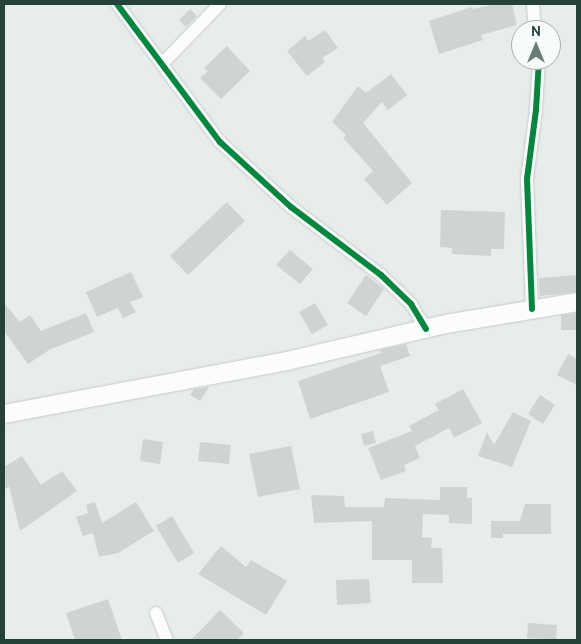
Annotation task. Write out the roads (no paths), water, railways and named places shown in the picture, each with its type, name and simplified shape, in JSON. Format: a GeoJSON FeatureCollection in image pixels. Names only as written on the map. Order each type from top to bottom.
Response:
{"type":"FeatureCollection","features":[{"type":"Feature","properties":{"kind":"main road"},"geometry":{"type":"LineString","coordinates":[[4,414],[287,361],[426,329],[532,308],[577,302]]}},
{"type":"Feature","properties":{"kind":"street"},"geometry":{"type":"LineString","coordinates":[[117,4],[220,142],[291,207],[381,275],[411,304],[426,329]]}},
{"type":"Feature","properties":{"kind":"street"},"geometry":{"type":"LineString","coordinates":[[162,64],[220,4]]}},
{"type":"Feature","properties":{"kind":"street"},"geometry":{"type":"LineString","coordinates":[[533,4],[535,20]]}},
{"type":"Feature","properties":{"kind":"street"},"geometry":{"type":"LineString","coordinates":[[532,308],[526,178],[536,110],[538,70]]}},
{"type":"Feature","properties":{"kind":"street"},"geometry":{"type":"LineString","coordinates":[[156,613],[167,640]]}}]}
